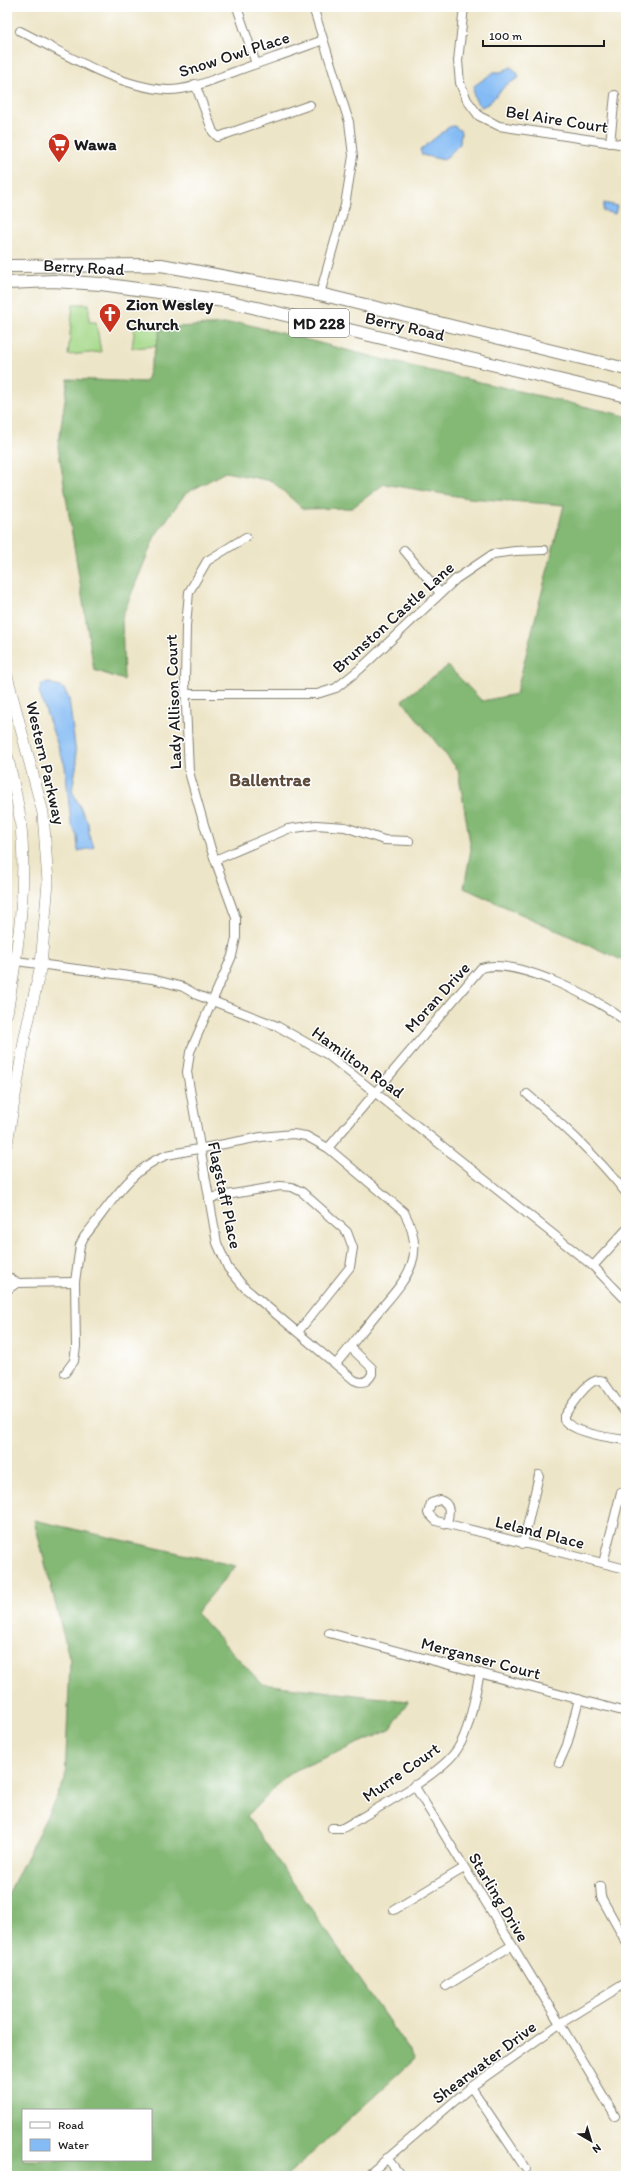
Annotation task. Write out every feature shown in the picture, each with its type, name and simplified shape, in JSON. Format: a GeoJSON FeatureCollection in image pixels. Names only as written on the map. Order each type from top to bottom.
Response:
{"type":"FeatureCollection","features":[{"type":"Feature","properties":{"kind":"highway"},"geometry":{"type":"LineString","coordinates":[[7,262],[22,266]]}},
{"type":"Feature","properties":{"kind":"highway","name":"Berry Road"},"geometry":{"type":"LineString","coordinates":[[7,266],[161,265],[320,294],[626,369]]}},
{"type":"Feature","properties":{"kind":"highway","name":"Berry Road"},"geometry":{"type":"LineString","coordinates":[[7,283],[34,282],[100,284],[231,302],[626,396]]}},
{"type":"Feature","properties":{"kind":"highway"},"geometry":{"type":"LineString","coordinates":[[7,287],[34,282]]}},
{"type":"Feature","properties":{"kind":"main road","name":"Western Parkway"},"geometry":{"type":"LineString","coordinates":[[7,676],[43,813],[48,882],[41,965],[25,1036],[7,1143]]}},
{"type":"Feature","properties":{"kind":"main road"},"geometry":{"type":"LineString","coordinates":[[7,755],[20,819],[22,851],[21,920],[7,1013]]}},
{"type":"Feature","properties":{"kind":"street"},"geometry":{"type":"LineString","coordinates":[[237,7],[256,64]]}},
{"type":"Feature","properties":{"kind":"street"},"geometry":{"type":"LineString","coordinates":[[312,7],[349,122],[353,156],[345,205],[320,294]]}},
{"type":"Feature","properties":{"kind":"street","name":"Bel Aire Court"},"geometry":{"type":"LineString","coordinates":[[464,7],[458,61],[460,84],[467,100],[479,116],[499,126],[626,145]]}},
{"type":"Feature","properties":{"kind":"street","name":"Snow Owl Place"},"geometry":{"type":"LineString","coordinates":[[20,31],[89,66],[130,83],[167,90],[196,84],[323,40]]}},
{"type":"Feature","properties":{"kind":"street"},"geometry":{"type":"LineString","coordinates":[[196,84],[213,132],[218,136],[310,105]]}},
{"type":"Feature","properties":{"kind":"street"},"geometry":{"type":"LineString","coordinates":[[610,143],[615,95]]}},
{"type":"Feature","properties":{"kind":"street","name":"Lady Allison Court"},"geometry":{"type":"LineString","coordinates":[[213,1001],[232,956],[236,938],[236,918],[215,860],[189,772],[186,694],[186,626],[189,592],[207,561],[246,536]]}},
{"type":"Feature","properties":{"kind":"street"},"geometry":{"type":"LineString","coordinates":[[404,550],[440,593]]}},
{"type":"Feature","properties":{"kind":"street","name":"Brunston Castle Lane"},"geometry":{"type":"LineString","coordinates":[[186,694],[317,694],[336,688],[360,669],[456,579],[493,554],[544,550]]}},
{"type":"Feature","properties":{"kind":"street"},"geometry":{"type":"LineString","coordinates":[[215,860],[288,829],[316,825],[345,827],[384,840],[409,841]]}},
{"type":"Feature","properties":{"kind":"street","name":"Hamilton Road"},"geometry":{"type":"LineString","coordinates":[[16,961],[152,979],[183,987],[294,1035],[328,1055],[593,1266],[626,1300]]}},
{"type":"Feature","properties":{"kind":"street","name":"Moran Drive"},"geometry":{"type":"LineString","coordinates":[[328,1148],[374,1092],[481,968],[490,965],[500,966],[541,976],[584,994],[626,1022]]}},
{"type":"Feature","properties":{"kind":"street","name":"Flagstaff Place"},"geometry":{"type":"LineString","coordinates":[[213,1001],[190,1052],[188,1065],[200,1149],[217,1243],[230,1271],[245,1288],[358,1382],[370,1378],[372,1368],[350,1347]]}},
{"type":"Feature","properties":{"kind":"street"},"geometry":{"type":"LineString","coordinates":[[527,1094],[575,1135],[598,1159],[626,1193]]}},
{"type":"Feature","properties":{"kind":"street"},"geometry":{"type":"LineString","coordinates":[[64,1373],[74,1361],[76,1347],[75,1282],[80,1245],[84,1237],[140,1170],[153,1160],[261,1137],[293,1134],[308,1137],[328,1148],[404,1212],[409,1222],[415,1242],[416,1252],[405,1280],[336,1364]]}},
{"type":"Feature","properties":{"kind":"street"},"geometry":{"type":"LineString","coordinates":[[209,1198],[280,1186],[292,1187],[302,1192],[347,1232],[352,1248],[350,1267],[298,1332]]}},
{"type":"Feature","properties":{"kind":"street"},"geometry":{"type":"LineString","coordinates":[[593,1266],[626,1230]]}},
{"type":"Feature","properties":{"kind":"street"},"geometry":{"type":"LineString","coordinates":[[7,1276],[17,1284]]}},
{"type":"Feature","properties":{"kind":"street"},"geometry":{"type":"LineString","coordinates":[[7,1290],[17,1284],[75,1282]]}},
{"type":"Feature","properties":{"kind":"street"},"geometry":{"type":"LineString","coordinates":[[626,1414],[603,1381],[599,1379],[594,1380],[580,1394],[564,1416],[564,1420],[567,1424],[576,1429],[626,1440]]}},
{"type":"Feature","properties":{"kind":"street"},"geometry":{"type":"LineString","coordinates":[[523,1544],[539,1476]]}},
{"type":"Feature","properties":{"kind":"street"},"geometry":{"type":"LineString","coordinates":[[603,1563],[621,1492]]}},
{"type":"Feature","properties":{"kind":"street","name":"Leland Place"},"geometry":{"type":"LineString","coordinates":[[447,1524],[626,1570]]}},
{"type":"Feature","properties":{"kind":"street","name":"Merganser Court"},"geometry":{"type":"LineString","coordinates":[[329,1633],[626,1712]]}},
{"type":"Feature","properties":{"kind":"street","name":"Murre Court"},"geometry":{"type":"LineString","coordinates":[[332,1828],[343,1828],[414,1785],[444,1764],[458,1749],[465,1732],[480,1673]]}},
{"type":"Feature","properties":{"kind":"street"},"geometry":{"type":"LineString","coordinates":[[559,1763],[567,1745],[579,1699]]}},
{"type":"Feature","properties":{"kind":"street","name":"Starling Drive"},"geometry":{"type":"LineString","coordinates":[[414,1785],[511,1946],[561,2023],[615,2116]]}},
{"type":"Feature","properties":{"kind":"street"},"geometry":{"type":"LineString","coordinates":[[394,1910],[464,1868]]}},
{"type":"Feature","properties":{"kind":"street"},"geometry":{"type":"LineString","coordinates":[[600,1886],[601,1898],[626,1942]]}},
{"type":"Feature","properties":{"kind":"street"},"geometry":{"type":"LineString","coordinates":[[446,1986],[511,1946]]}},
{"type":"Feature","properties":{"kind":"street","name":"Shearwater Drive"},"geometry":{"type":"LineString","coordinates":[[368,2176],[471,2086],[561,2023],[626,1983]]}},
{"type":"Feature","properties":{"kind":"street"},"geometry":{"type":"LineString","coordinates":[[471,2086],[526,2169]]}},
{"type":"Feature","properties":{"kind":"street"},"geometry":{"type":"LineString","coordinates":[[388,2158],[401,2176]]}},
{"type":"Feature","properties":{"kind":"green space"},"geometry":{"type":"Polygon","coordinates":[[[73,304],[89,304],[89,322],[96,322],[101,352],[68,355],[73,304]]]}},
{"type":"Feature","properties":{"kind":"green space"},"geometry":{"type":"Polygon","coordinates":[[[136,318],[161,328],[156,346],[132,348],[136,318]]]}},
{"type":"Feature","properties":{"kind":"green space"},"geometry":{"type":"Polygon","coordinates":[[[242,323],[385,360],[626,416],[626,962],[464,888],[471,849],[458,770],[402,700],[448,666],[482,701],[516,694],[564,505],[468,498],[384,484],[352,508],[303,509],[272,481],[225,472],[185,494],[155,536],[122,617],[124,680],[94,670],[58,447],[68,379],[146,382],[161,328],[242,323]]]}},
{"type":"Feature","properties":{"kind":"green space"},"geometry":{"type":"Polygon","coordinates":[[[34,1520],[236,1566],[196,1613],[262,1684],[408,1701],[390,1730],[289,1773],[247,1816],[415,2059],[287,2176],[7,2176],[7,1896],[65,1780],[70,1661],[34,1520]]]}},
{"type":"Feature","properties":{"kind":"water"},"geometry":{"type":"Polygon","coordinates":[[[511,67],[517,72],[519,78],[506,85],[488,104],[481,107],[474,98],[474,86],[494,72],[501,72],[511,67]]]}},
{"type":"Feature","properties":{"kind":"water"},"geometry":{"type":"Polygon","coordinates":[[[454,126],[461,131],[460,144],[444,160],[422,155],[420,150],[449,127],[454,126]]]}},
{"type":"Feature","properties":{"kind":"water"},"geometry":{"type":"Polygon","coordinates":[[[604,203],[617,206],[615,214],[603,211],[604,203]]]}},
{"type":"Feature","properties":{"kind":"water"},"geometry":{"type":"Polygon","coordinates":[[[50,683],[64,689],[69,699],[77,762],[72,791],[88,823],[90,839],[94,846],[93,848],[78,851],[77,836],[71,823],[65,766],[39,692],[42,684],[50,683]]]}},
{"type":"Feature","properties":{"kind":"place","name":"Wawa"},"geometry":{"type":"Point","coordinates":[59,164]}},
{"type":"Feature","properties":{"kind":"place","name":"Zion Wesley Church"},"geometry":{"type":"Point","coordinates":[110,334]}},
{"type":"Feature","properties":{"kind":"district","name":"Ballentrae"},"geometry":{"type":"Point","coordinates":[270,780]}}]}
